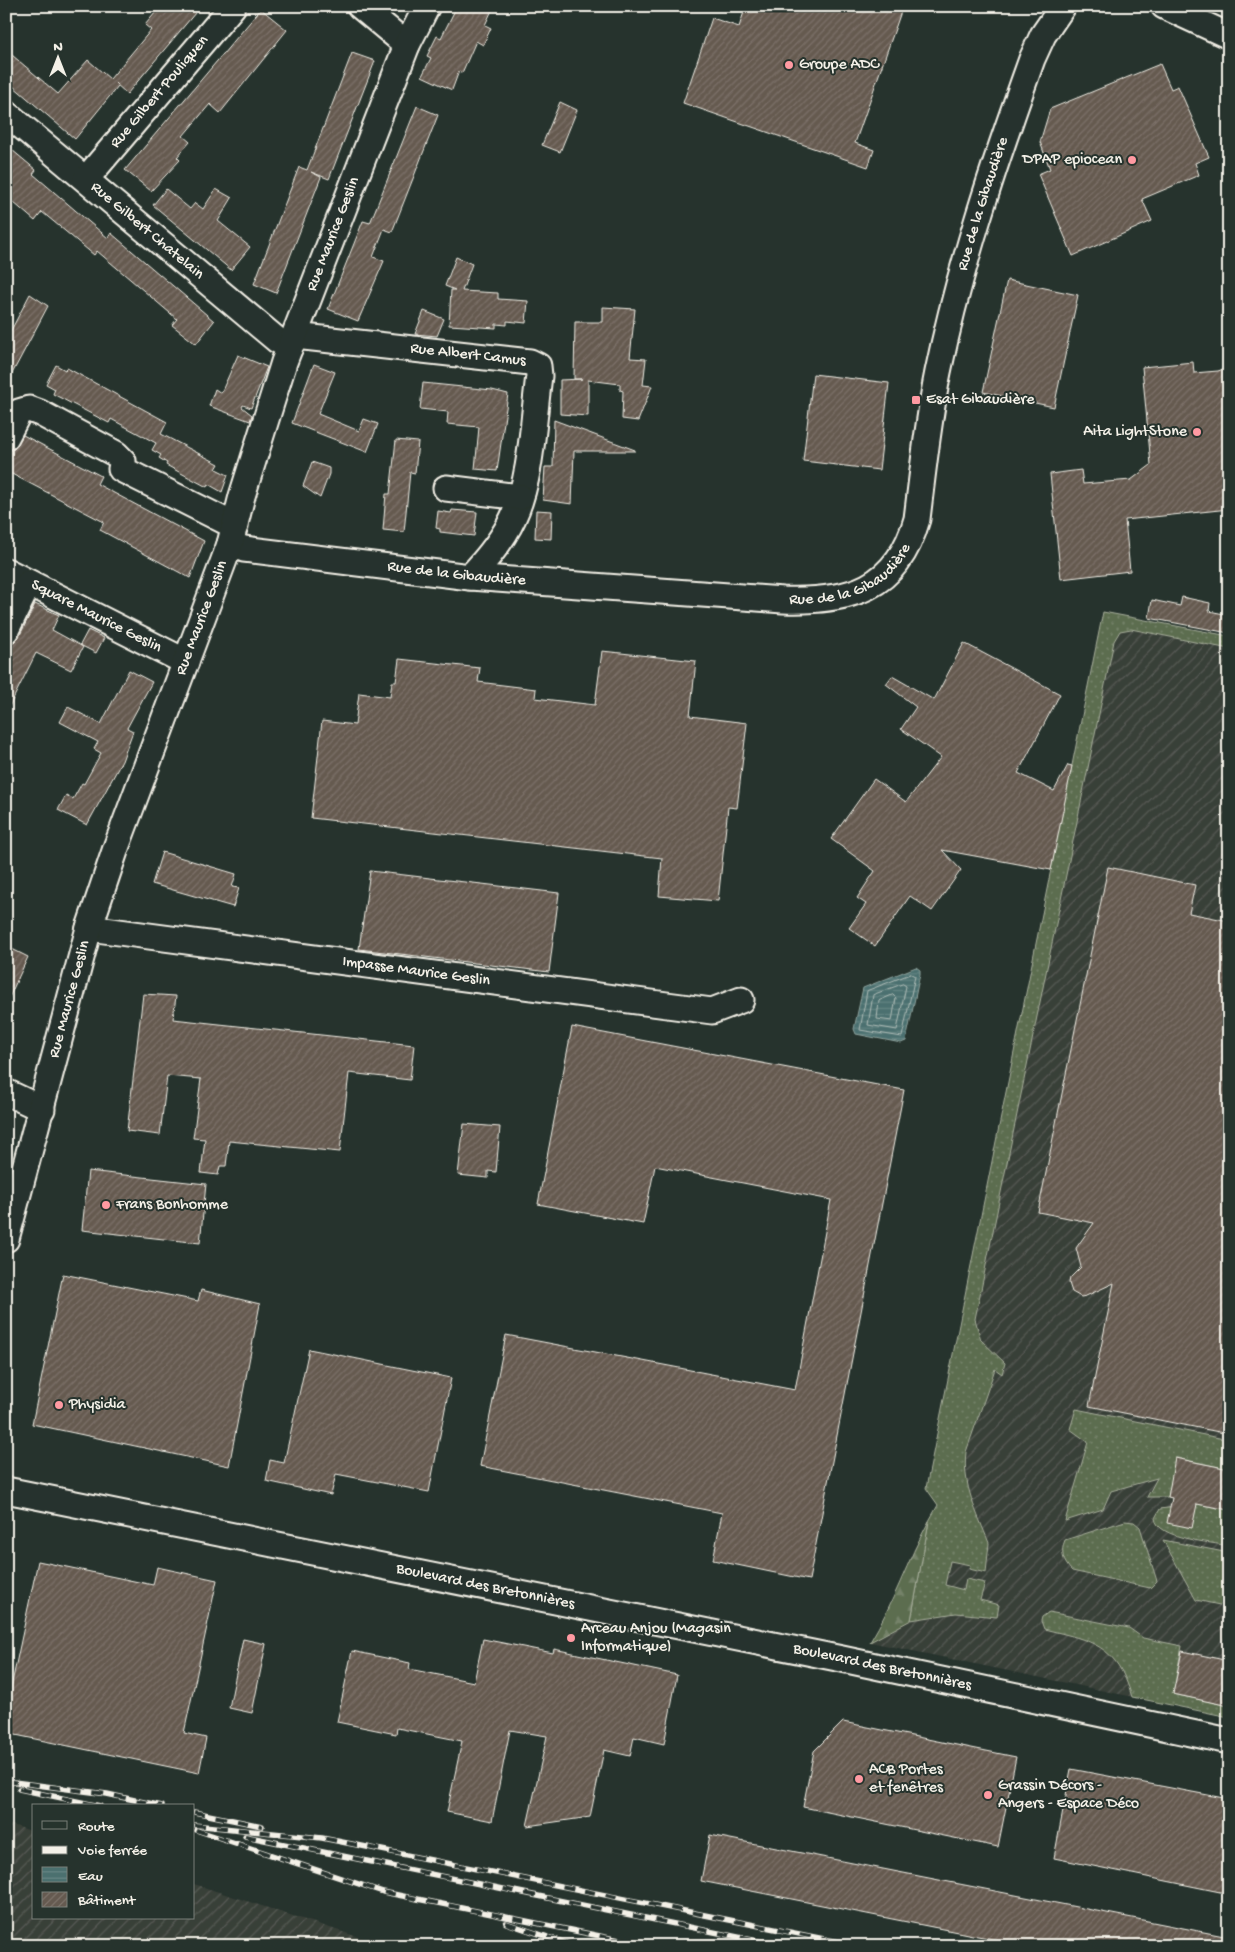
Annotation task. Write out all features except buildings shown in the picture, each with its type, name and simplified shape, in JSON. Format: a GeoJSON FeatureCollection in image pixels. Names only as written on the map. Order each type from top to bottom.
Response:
{"type":"FeatureCollection","features":[{"type":"Feature","properties":{"kind":"street","name":"Rue Gilbert Pouliquen"},"geometry":{"type":"LineString","coordinates":[[86,179],[233,6]]}},
{"type":"Feature","properties":{"kind":"street"},"geometry":{"type":"LineString","coordinates":[[360,6],[407,45]]}},
{"type":"Feature","properties":{"kind":"street","name":"Rue Maurice Geslin"},"geometry":{"type":"LineString","coordinates":[[6,1240],[90,928],[117,845],[232,535],[244,487],[292,342],[407,45],[427,6]]}},
{"type":"Feature","properties":{"kind":"street","name":"Rue de la Gibaudière"},"geometry":{"type":"LineString","coordinates":[[6,438],[19,412],[28,409],[40,413],[116,454],[123,461],[121,469],[232,535],[244,549],[470,577],[808,601],[833,600],[852,595],[882,577],[896,563],[906,548],[917,519],[938,373],[977,216],[1032,59],[1043,35],[1063,6]]}},
{"type":"Feature","properties":{"kind":"street"},"geometry":{"type":"LineString","coordinates":[[1164,6],[1229,36]]}},
{"type":"Feature","properties":{"kind":"street","name":"Rue Gilbert Chatelain"},"geometry":{"type":"LineString","coordinates":[[6,113],[278,340],[292,342]]}},
{"type":"Feature","properties":{"kind":"street","name":"Rue Albert Camus"},"geometry":{"type":"LineString","coordinates":[[292,342],[534,363],[540,371],[540,376],[526,474],[520,498],[513,518],[500,540],[470,577]]}},
{"type":"Feature","properties":{"kind":"street"},"geometry":{"type":"LineString","coordinates":[[446,488],[520,498]]}},
{"type":"Feature","properties":{"kind":"street","name":"Square Maurice Geslin"},"geometry":{"type":"LineString","coordinates":[[6,571],[186,662]]}},
{"type":"Feature","properties":{"kind":"street"},"geometry":{"type":"LineString","coordinates":[[6,630],[29,583]]}},
{"type":"Feature","properties":{"kind":"street","name":"Impasse Maurice Geslin"},"geometry":{"type":"LineString","coordinates":[[90,928],[712,1010],[741,1000]]}},
{"type":"Feature","properties":{"kind":"street"},"geometry":{"type":"LineString","coordinates":[[6,1092],[42,1109]]}},
{"type":"Feature","properties":{"kind":"street","name":"Boulevard des Bretonnières"},"geometry":{"type":"LineString","coordinates":[[6,1490],[832,1657],[1229,1741]]}},
{"type":"Feature","properties":{"kind":"shaded area"},"geometry":{"type":"Polygon","coordinates":[[[1103,612],[1229,636],[1229,1717],[870,1642],[896,1597],[913,1551],[938,1505],[926,1488],[1103,612]]]}},
{"type":"Feature","properties":{"kind":"shaded area"},"geometry":{"type":"Polygon","coordinates":[[[6,1823],[32,1831],[32,1920],[195,1920],[195,1884],[386,1946],[6,1946],[6,1823]]]}},
{"type":"Feature","properties":{"kind":"green space"},"geometry":{"type":"Polygon","coordinates":[[[1103,612],[1229,636],[1229,649],[1131,629],[1120,631],[1114,641],[975,1319],[981,1340],[1005,1363],[1002,1374],[995,1369],[966,1452],[965,1464],[968,1487],[975,1510],[989,1543],[986,1573],[969,1569],[970,1565],[950,1561],[945,1585],[964,1590],[966,1579],[985,1583],[980,1600],[999,1605],[997,1617],[956,1613],[911,1620],[929,1521],[938,1505],[926,1488],[1103,612]]]}},
{"type":"Feature","properties":{"kind":"green space"},"geometry":{"type":"Polygon","coordinates":[[[1076,1409],[1229,1440],[1229,1469],[1176,1458],[1168,1497],[1147,1497],[1157,1478],[1111,1491],[1103,1509],[1065,1521],[1088,1442],[1070,1429],[1076,1409]]]}},
{"type":"Feature","properties":{"kind":"green space"},"geometry":{"type":"Polygon","coordinates":[[[1197,1504],[1229,1510],[1229,1546],[1175,1535],[1165,1531],[1158,1525],[1155,1518],[1160,1509],[1197,1504]]]}},
{"type":"Feature","properties":{"kind":"green space"},"geometry":{"type":"Polygon","coordinates":[[[929,1521],[911,1620],[870,1642],[879,1627],[929,1521]]]}},
{"type":"Feature","properties":{"kind":"green space"},"geometry":{"type":"Polygon","coordinates":[[[1125,1521],[1134,1522],[1140,1527],[1157,1581],[1150,1588],[1072,1571],[1069,1568],[1063,1553],[1065,1540],[1125,1521]]]}},
{"type":"Feature","properties":{"kind":"green space"},"geometry":{"type":"Polygon","coordinates":[[[1163,1540],[1229,1553],[1229,1607],[1196,1600],[1163,1540]]]}},
{"type":"Feature","properties":{"kind":"green space"},"geometry":{"type":"Polygon","coordinates":[[[1049,1612],[1129,1628],[1143,1638],[1182,1646],[1173,1694],[1229,1706],[1229,1717],[1132,1697],[1126,1679],[1110,1655],[1089,1642],[1044,1629],[1041,1621],[1042,1617],[1049,1612]]]}},
{"type":"Feature","properties":{"kind":"water"},"geometry":{"type":"Polygon","coordinates":[[[916,967],[920,970],[920,974],[906,1041],[901,1043],[856,1034],[854,1029],[863,988],[916,967]]]}},
{"type":"Feature","properties":{"kind":"railway"},"geometry":{"type":"LineString","coordinates":[[6,1781],[107,1794],[153,1804]]}},
{"type":"Feature","properties":{"kind":"railway"},"geometry":{"type":"LineString","coordinates":[[19,1789],[90,1804]]}},
{"type":"Feature","properties":{"kind":"railway"},"geometry":{"type":"LineString","coordinates":[[195,1812],[262,1826]]}},
{"type":"Feature","properties":{"kind":"railway"},"geometry":{"type":"LineString","coordinates":[[195,1825],[322,1838],[859,1946]]}},
{"type":"Feature","properties":{"kind":"railway"},"geometry":{"type":"LineString","coordinates":[[196,1830],[383,1892],[649,1946]]}},
{"type":"Feature","properties":{"kind":"railway"},"geometry":{"type":"LineString","coordinates":[[245,1836],[782,1946]]}},
{"type":"Feature","properties":{"kind":"railway"},"geometry":{"type":"LineString","coordinates":[[506,1923],[575,1946]]}},
{"type":"Feature","properties":{"kind":"place","name":"Groupe ADC"},"geometry":{"type":"Point","coordinates":[789,65]}},
{"type":"Feature","properties":{"kind":"place","name":"DPAP epiocean"},"geometry":{"type":"Point","coordinates":[1132,160]}},
{"type":"Feature","properties":{"kind":"place","name":"Esat Gibaudière"},"geometry":{"type":"Point","coordinates":[916,400]}},
{"type":"Feature","properties":{"kind":"place","name":"Aita LightStone"},"geometry":{"type":"Point","coordinates":[1197,432]}},
{"type":"Feature","properties":{"kind":"place","name":"Frans Bonhomme"},"geometry":{"type":"Point","coordinates":[106,1205]}},
{"type":"Feature","properties":{"kind":"place","name":"Physidia"},"geometry":{"type":"Point","coordinates":[59,1405]}},
{"type":"Feature","properties":{"kind":"place","name":"Arceau Anjou (Magasin Informatique)"},"geometry":{"type":"Point","coordinates":[571,1638]}},
{"type":"Feature","properties":{"kind":"place","name":"ACB Portes et fenêtres"},"geometry":{"type":"Point","coordinates":[859,1779]}},
{"type":"Feature","properties":{"kind":"place","name":"Grassin Décors - Angers - Espace Déco"},"geometry":{"type":"Point","coordinates":[988,1795]}}]}
